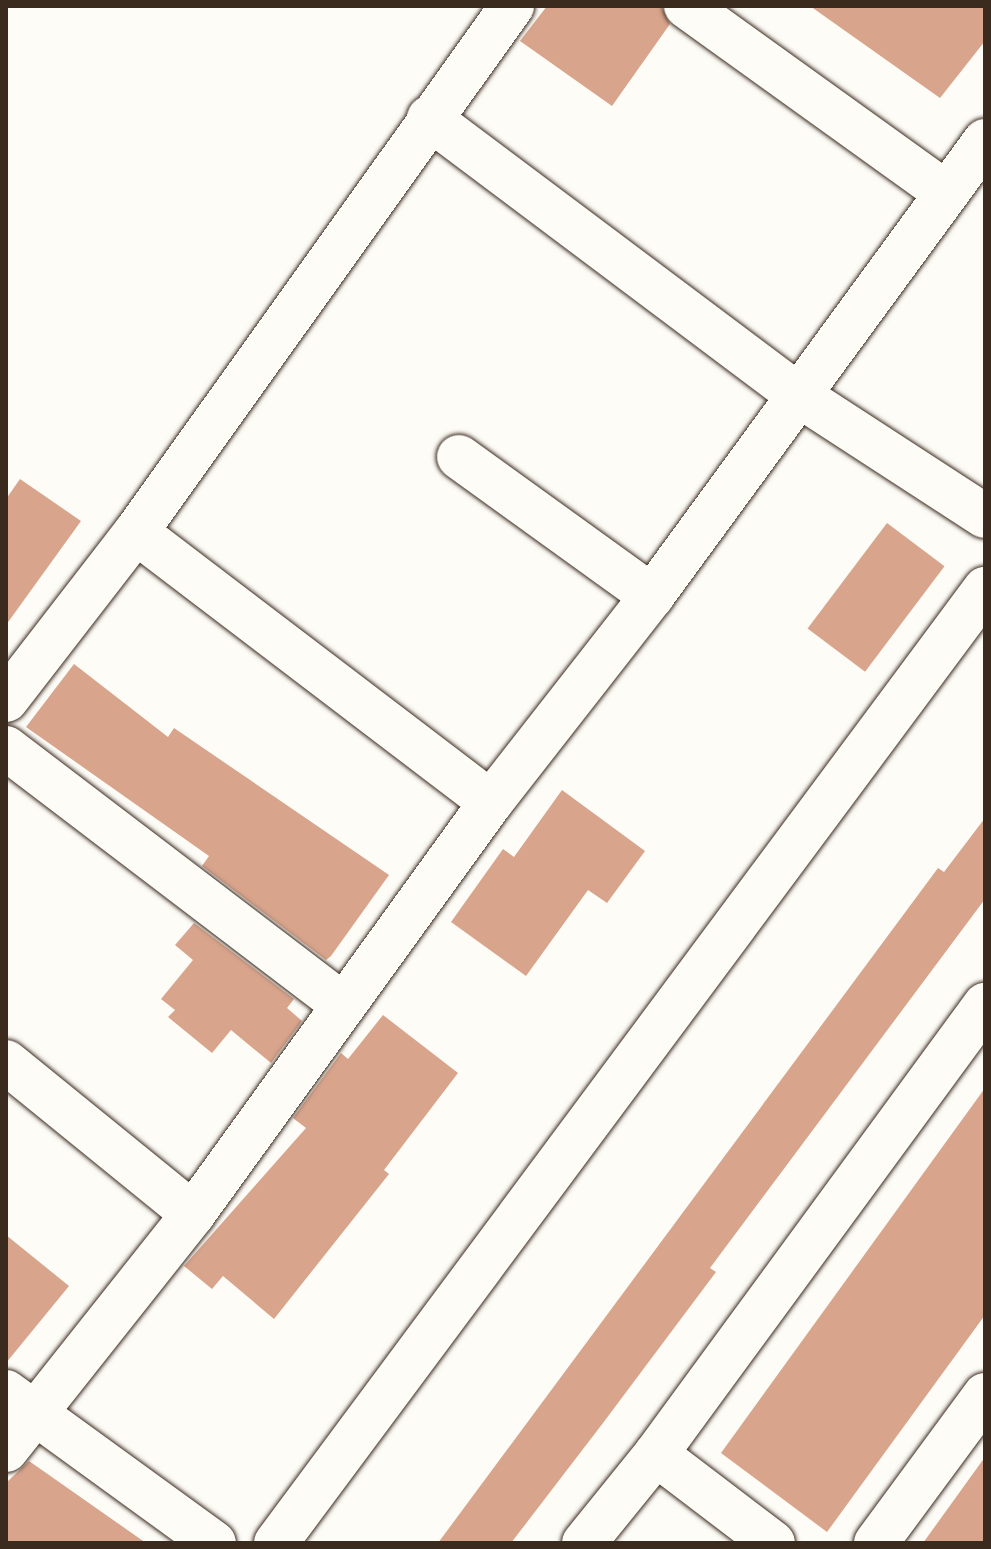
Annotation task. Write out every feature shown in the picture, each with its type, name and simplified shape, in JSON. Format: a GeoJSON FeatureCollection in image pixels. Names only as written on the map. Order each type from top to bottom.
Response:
{"type":"FeatureCollection","features":[{"type":"Feature","properties":{"kind":"street"},"geometry":{"type":"LineString","coordinates":[[6,700],[136,532],[512,6]]}},
{"type":"Feature","properties":{"kind":"street"},"geometry":{"type":"LineString","coordinates":[[686,6],[946,193]]}},
{"type":"Feature","properties":{"kind":"street"},"geometry":{"type":"LineString","coordinates":[[429,118],[797,394],[985,516]]}},
{"type":"Feature","properties":{"kind":"street"},"geometry":{"type":"LineString","coordinates":[[6,1450],[19,1402],[193,1214],[491,802],[652,596],[985,141]]}},
{"type":"Feature","properties":{"kind":"street"},"geometry":{"type":"LineString","coordinates":[[459,457],[652,596]]}},
{"type":"Feature","properties":{"kind":"street"},"geometry":{"type":"LineString","coordinates":[[136,532],[491,802]]}},
{"type":"Feature","properties":{"kind":"street"},"geometry":{"type":"LineString","coordinates":[[276,1543],[985,589]]}},
{"type":"Feature","properties":{"kind":"street"},"geometry":{"type":"LineString","coordinates":[[6,748],[342,1004]]}},
{"type":"Feature","properties":{"kind":"street"},"geometry":{"type":"LineString","coordinates":[[584,1543],[656,1454],[985,1005]]}},
{"type":"Feature","properties":{"kind":"street"},"geometry":{"type":"LineString","coordinates":[[6,1062],[193,1214]]}},
{"type":"Feature","properties":{"kind":"street"},"geometry":{"type":"LineString","coordinates":[[876,1543],[985,1395]]}},
{"type":"Feature","properties":{"kind":"street"},"geometry":{"type":"LineString","coordinates":[[19,1402],[214,1543]]}},
{"type":"Feature","properties":{"kind":"street"},"geometry":{"type":"LineString","coordinates":[[656,1454],[773,1543]]}},
{"type":"Feature","properties":{"kind":"building"},"geometry":{"type":"Polygon","coordinates":[[[547,6],[661,6],[670,24],[612,106],[520,41],[547,6]]]}},
{"type":"Feature","properties":{"kind":"building"},"geometry":{"type":"Polygon","coordinates":[[[810,6],[985,6],[985,41],[940,98],[810,6]]]}},
{"type":"Feature","properties":{"kind":"building"},"geometry":{"type":"Polygon","coordinates":[[[20,479],[81,521],[6,625],[6,499],[20,479]]]}},
{"type":"Feature","properties":{"kind":"building"},"geometry":{"type":"Polygon","coordinates":[[[887,523],[945,566],[865,672],[808,628],[887,523]]]}},
{"type":"Feature","properties":{"kind":"building"},"geometry":{"type":"Polygon","coordinates":[[[74,664],[168,737],[174,728],[389,875],[331,956],[326,960],[202,866],[209,856],[26,727],[74,664]]]}},
{"type":"Feature","properties":{"kind":"building"},"geometry":{"type":"Polygon","coordinates":[[[562,790],[645,851],[607,903],[588,890],[526,976],[451,922],[503,849],[514,857],[562,790]]]}},
{"type":"Feature","properties":{"kind":"building"},"geometry":{"type":"Polygon","coordinates":[[[985,818],[985,899],[710,1268],[716,1272],[603,1423],[511,1543],[438,1543],[938,868],[944,872],[985,818]]]}},
{"type":"Feature","properties":{"kind":"building"},"geometry":{"type":"Polygon","coordinates":[[[194,923],[294,999],[287,1008],[302,1021],[271,1063],[231,1030],[212,1053],[168,1017],[175,1010],[161,999],[193,960],[175,945],[194,923]]]}},
{"type":"Feature","properties":{"kind":"building"},"geometry":{"type":"Polygon","coordinates":[[[383,1015],[458,1073],[384,1170],[389,1174],[274,1319],[223,1276],[212,1289],[184,1266],[306,1128],[293,1118],[341,1053],[348,1059],[383,1015]]]}},
{"type":"Feature","properties":{"kind":"building"},"geometry":{"type":"Polygon","coordinates":[[[985,1088],[985,1315],[827,1532],[721,1453],[985,1088]]]}},
{"type":"Feature","properties":{"kind":"building"},"geometry":{"type":"Polygon","coordinates":[[[6,1235],[69,1286],[6,1363],[6,1235]]]}},
{"type":"Feature","properties":{"kind":"building"},"geometry":{"type":"Polygon","coordinates":[[[985,1457],[985,1543],[923,1543],[985,1457]]]}},
{"type":"Feature","properties":{"kind":"building"},"geometry":{"type":"Polygon","coordinates":[[[29,1461],[146,1543],[6,1543],[6,1483],[29,1461]]]}}]}
